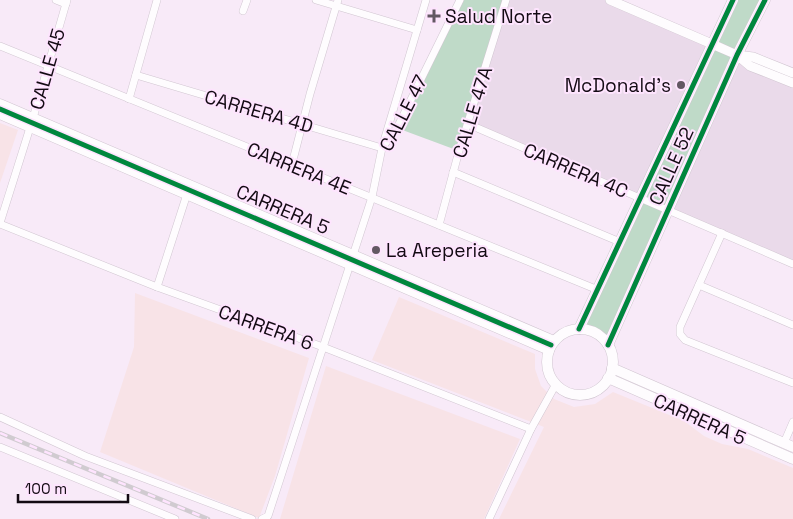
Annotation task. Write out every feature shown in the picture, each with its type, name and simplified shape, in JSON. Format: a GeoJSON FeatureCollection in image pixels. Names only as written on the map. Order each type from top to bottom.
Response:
{"type":"FeatureCollection","features":[{"type":"Feature","properties":{"kind":"main road","name":"CALLE 52"},"geometry":{"type":"LineString","coordinates":[[579,329],[733,0]]}},
{"type":"Feature","properties":{"kind":"main road","name":"CALLE 52"},"geometry":{"type":"LineString","coordinates":[[608,345],[737,55],[765,0]]}},
{"type":"Feature","properties":{"kind":"main road","name":"CARRERA 5"},"geometry":{"type":"LineString","coordinates":[[0,104],[32,123],[187,194],[351,260]]}},
{"type":"Feature","properties":{"kind":"main road","name":"CARRERA 5"},"geometry":{"type":"LineString","coordinates":[[0,114],[32,123],[552,346]]}},
{"type":"Feature","properties":{"kind":"main road"},"geometry":{"type":"LineString","coordinates":[[579,329],[596,333],[608,345],[612,368],[604,384],[593,392],[580,394],[567,391],[556,384],[549,371],[548,357],[552,346],[566,332],[579,329]]}},
{"type":"Feature","properties":{"kind":"main road","name":"CARRERA 5"},"geometry":{"type":"LineString","coordinates":[[612,368],[727,424],[793,460]]}},
{"type":"Feature","properties":{"kind":"main road","name":"CARRERA 5"},"geometry":{"type":"LineString","coordinates":[[608,378],[727,424],[788,445]]}},
{"type":"Feature","properties":{"kind":"street"},"geometry":{"type":"LineString","coordinates":[[56,0],[67,2]]}},
{"type":"Feature","properties":{"kind":"street"},"geometry":{"type":"LineString","coordinates":[[129,99],[157,0]]}},
{"type":"Feature","properties":{"kind":"street"},"geometry":{"type":"LineString","coordinates":[[243,11],[247,0]]}},
{"type":"Feature","properties":{"kind":"street"},"geometry":{"type":"LineString","coordinates":[[316,0],[337,3],[417,30]]}},
{"type":"Feature","properties":{"kind":"street"},"geometry":{"type":"LineString","coordinates":[[382,148],[426,0]]}},
{"type":"Feature","properties":{"kind":"street","name":"CALLE 47"},"geometry":{"type":"LineString","coordinates":[[265,518],[372,197],[382,148],[396,128],[460,0]]}},
{"type":"Feature","properties":{"kind":"street","name":"CALLE 47A"},"geometry":{"type":"LineString","coordinates":[[439,225],[453,172],[506,0]]}},
{"type":"Feature","properties":{"kind":"street"},"geometry":{"type":"LineString","coordinates":[[610,0],[737,55],[750,66],[793,83]]}},
{"type":"Feature","properties":{"kind":"street","name":"CALLE 45"},"geometry":{"type":"LineString","coordinates":[[0,224],[67,2]]}},
{"type":"Feature","properties":{"kind":"street"},"geometry":{"type":"LineString","coordinates":[[292,164],[337,3]]}},
{"type":"Feature","properties":{"kind":"street","name":"CARRERA 4E"},"geometry":{"type":"LineString","coordinates":[[0,46],[598,290]]}},
{"type":"Feature","properties":{"kind":"street"},"geometry":{"type":"LineString","coordinates":[[737,55],[754,57],[793,73]]}},
{"type":"Feature","properties":{"kind":"street","name":"CARRERA 4D"},"geometry":{"type":"LineString","coordinates":[[136,75],[382,148]]}},
{"type":"Feature","properties":{"kind":"street","name":"CARRERA 4C"},"geometry":{"type":"LineString","coordinates":[[468,124],[793,264]]}},
{"type":"Feature","properties":{"kind":"street"},"geometry":{"type":"LineString","coordinates":[[453,172],[620,242]]}},
{"type":"Feature","properties":{"kind":"street"},"geometry":{"type":"LineString","coordinates":[[157,288],[187,194]]}},
{"type":"Feature","properties":{"kind":"street","name":"CARRERA 6"},"geometry":{"type":"LineString","coordinates":[[0,224],[157,288],[323,347],[531,429]]}},
{"type":"Feature","properties":{"kind":"street"},"geometry":{"type":"LineString","coordinates":[[722,233],[680,327],[680,334],[685,340],[793,383]]}},
{"type":"Feature","properties":{"kind":"street"},"geometry":{"type":"LineString","coordinates":[[699,285],[793,325]]}},
{"type":"Feature","properties":{"kind":"street"},"geometry":{"type":"LineString","coordinates":[[490,519],[531,429],[556,384]]}},
{"type":"Feature","properties":{"kind":"street"},"geometry":{"type":"LineString","coordinates":[[0,417],[85,456],[252,519]]}},
{"type":"Feature","properties":{"kind":"street"},"geometry":{"type":"LineString","coordinates":[[788,445],[793,422]]}},
{"type":"Feature","properties":{"kind":"street"},"geometry":{"type":"LineString","coordinates":[[0,447],[175,519]]}},
{"type":"Feature","properties":{"kind":"shaded area"},"geometry":{"type":"Polygon","coordinates":[[[506,0],[610,0],[712,44],[640,198],[468,124],[506,0]]]}},
{"type":"Feature","properties":{"kind":"shaded area"},"geometry":{"type":"Polygon","coordinates":[[[737,55],[793,83],[793,264],[669,210],[737,55]]]}},
{"type":"Feature","properties":{"kind":"shaded area"},"geometry":{"type":"Polygon","coordinates":[[[0,123],[18,130],[0,183],[0,123]]]}},
{"type":"Feature","properties":{"kind":"shaded area"},"geometry":{"type":"Polygon","coordinates":[[[135,293],[309,358],[275,476],[259,518],[100,452],[134,347],[135,293]]]}},
{"type":"Feature","properties":{"kind":"shaded area"},"geometry":{"type":"Polygon","coordinates":[[[399,297],[535,354],[535,369],[541,386],[554,399],[574,407],[595,404],[613,392],[684,421],[704,436],[722,444],[748,449],[793,468],[793,519],[499,519],[544,427],[372,360],[399,297]]]}},
{"type":"Feature","properties":{"kind":"shaded area"},"geometry":{"type":"Polygon","coordinates":[[[326,366],[520,439],[484,519],[280,519],[326,366]]]}},
{"type":"Feature","properties":{"kind":"green space"},"geometry":{"type":"Polygon","coordinates":[[[460,0],[506,0],[459,151],[397,128],[460,0]]]}},
{"type":"Feature","properties":{"kind":"green space"},"geometry":{"type":"Polygon","coordinates":[[[733,0],[765,0],[608,345],[596,333],[579,329],[733,0]]]}},
{"type":"Feature","properties":{"kind":"railway"},"geometry":{"type":"LineString","coordinates":[[0,433],[208,519]]}},
{"type":"Feature","properties":{"kind":"cycle path"},"geometry":{"type":"LineString","coordinates":[[579,329],[733,0]]}},
{"type":"Feature","properties":{"kind":"cycle path"},"geometry":{"type":"LineString","coordinates":[[608,345],[737,55],[765,0]]}},
{"type":"Feature","properties":{"kind":"cycle path"},"geometry":{"type":"LineString","coordinates":[[0,109],[551,345]]}},
{"type":"Feature","properties":{"kind":"place","name":"Salud Norte"},"geometry":{"type":"Point","coordinates":[434,16]}},
{"type":"Feature","properties":{"kind":"place","name":"McDonald's"},"geometry":{"type":"Point","coordinates":[681,85]}},
{"type":"Feature","properties":{"kind":"place","name":"La Areperia"},"geometry":{"type":"Point","coordinates":[376,250]}}]}
